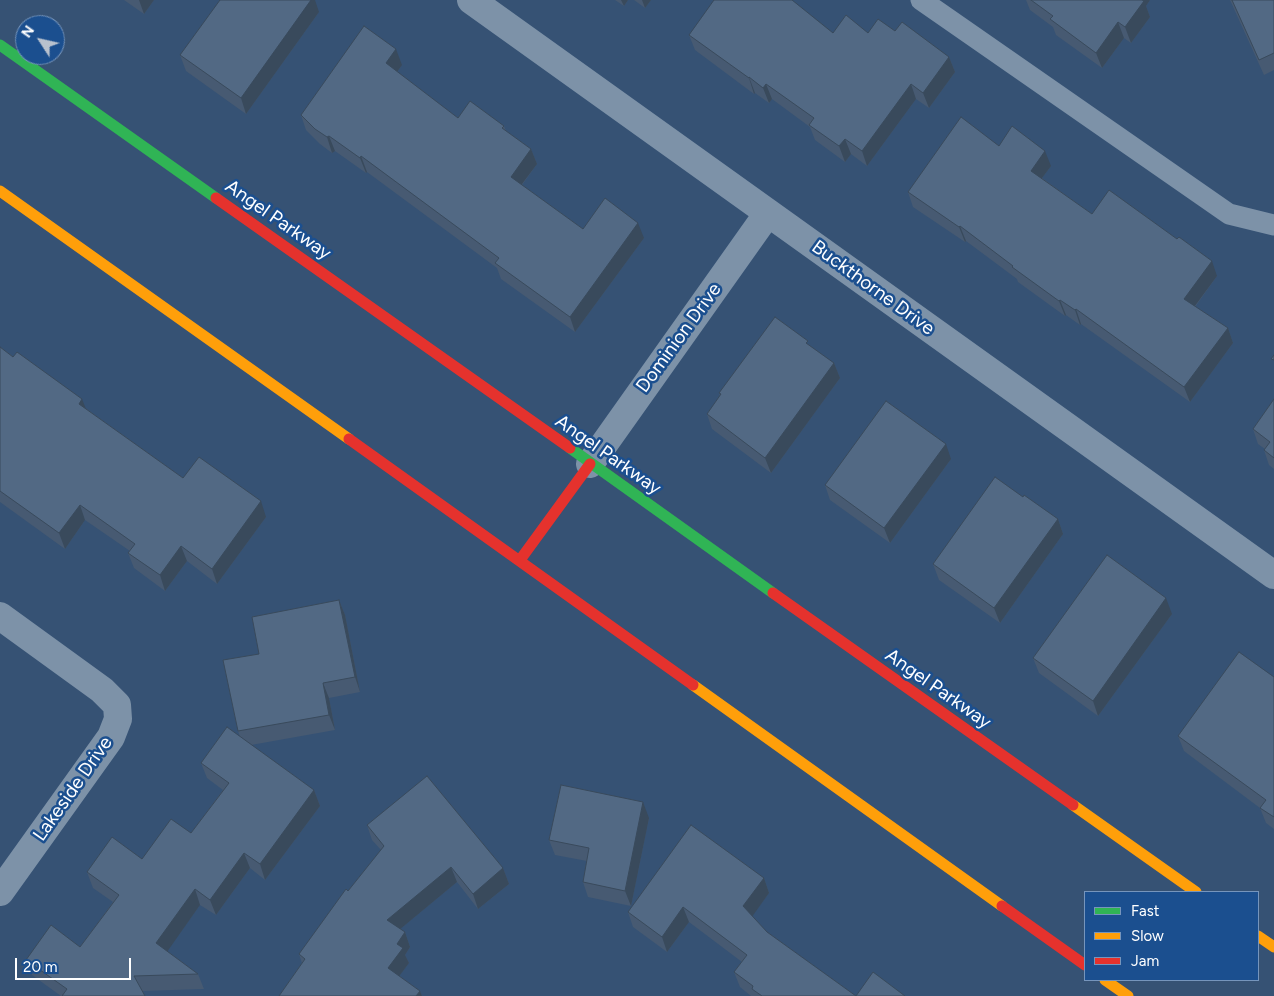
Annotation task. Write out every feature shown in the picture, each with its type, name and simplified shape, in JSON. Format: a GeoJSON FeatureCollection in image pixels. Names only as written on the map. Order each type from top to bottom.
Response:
{"type":"FeatureCollection","features":[{"type":"Feature","properties":{"kind":"main road","name":"Angel Parkway"},"geometry":{"type":"LineString","coordinates":[[0,45],[1195,891]]}},
{"type":"Feature","properties":{"kind":"main road"},"geometry":{"type":"LineString","coordinates":[[0,190],[1084,964]]}},
{"type":"Feature","properties":{"kind":"main road"},"geometry":{"type":"LineString","coordinates":[[520,560],[590,464]]}},
{"type":"Feature","properties":{"kind":"main road"},"geometry":{"type":"LineString","coordinates":[[1259,937],[1274,947]]}},
{"type":"Feature","properties":{"kind":"main road"},"geometry":{"type":"LineString","coordinates":[[1106,981],[1128,996]]}},
{"type":"Feature","properties":{"kind":"street","name":"Buckthorne Drive"},"geometry":{"type":"LineString","coordinates":[[471,0],[1274,575]]}},
{"type":"Feature","properties":{"kind":"street","name":"Dominion Drive"},"geometry":{"type":"LineString","coordinates":[[590,464],[768,213]]}},
{"type":"Feature","properties":{"kind":"street","name":"Lakeside Drive"},"geometry":{"type":"LineString","coordinates":[[0,616],[102,690],[117,705],[118,719],[111,737],[0,892]]}},
{"type":"Feature","properties":{"kind":"lane"},"geometry":{"type":"LineString","coordinates":[[921,0],[1229,214],[1274,225]]}},
{"type":"Feature","properties":{"kind":"building"},"geometry":{"type":"Polygon","coordinates":[[[220,0],[311,0],[241,98],[180,55],[220,0]]]}},
{"type":"Feature","properties":{"kind":"building"},"geometry":{"type":"Polygon","coordinates":[[[714,0],[792,0],[833,33],[846,15],[868,33],[878,19],[895,31],[902,22],[949,57],[923,93],[911,84],[862,151],[845,139],[839,146],[809,125],[814,118],[766,84],[763,88],[689,35],[714,0]]]}},
{"type":"Feature","properties":{"kind":"building"},"geometry":{"type":"Polygon","coordinates":[[[1031,0],[1144,1],[1125,27],[1118,22],[1096,53],[1050,19],[1053,16],[1031,0]]]}},
{"type":"Feature","properties":{"kind":"building"},"geometry":{"type":"Polygon","coordinates":[[[1232,0],[1274,0],[1274,53],[1259,60],[1232,0]]]}},
{"type":"Feature","properties":{"kind":"building"},"geometry":{"type":"Polygon","coordinates":[[[364,26],[396,49],[386,63],[458,118],[470,101],[531,149],[511,177],[583,229],[605,198],[638,223],[570,317],[495,263],[499,258],[361,156],[360,158],[329,136],[327,137],[315,129],[301,115],[364,26]]]}},
{"type":"Feature","properties":{"kind":"building"},"geometry":{"type":"Polygon","coordinates":[[[961,117],[999,146],[1012,126],[1045,151],[1031,171],[1092,214],[1109,190],[1177,239],[1179,237],[1212,261],[1184,299],[1228,328],[1184,387],[1076,309],[1059,301],[960,226],[908,192],[961,117]]]}},
{"type":"Feature","properties":{"kind":"building"},"geometry":{"type":"Polygon","coordinates":[[[775,317],[834,363],[765,458],[707,414],[721,394],[719,393],[775,317]]]}},
{"type":"Feature","properties":{"kind":"building"},"geometry":{"type":"Polygon","coordinates":[[[0,347],[13,357],[17,352],[82,399],[79,404],[183,478],[199,457],[261,501],[212,569],[181,546],[160,575],[128,553],[135,544],[80,505],[59,533],[0,491],[0,347]]]}},
{"type":"Feature","properties":{"kind":"building"},"geometry":{"type":"Polygon","coordinates":[[[1274,399],[1274,458],[1264,450],[1270,442],[1253,429],[1274,399]]]}},
{"type":"Feature","properties":{"kind":"building"},"geometry":{"type":"Polygon","coordinates":[[[886,401],[946,444],[884,528],[825,485],[886,401]]]}},
{"type":"Feature","properties":{"kind":"building"},"geometry":{"type":"Polygon","coordinates":[[[995,477],[1058,519],[994,608],[933,564],[995,477]]]}},
{"type":"Feature","properties":{"kind":"building"},"geometry":{"type":"Polygon","coordinates":[[[1107,555],[1166,598],[1093,701],[1033,658],[1107,555]]]}},
{"type":"Feature","properties":{"kind":"building"},"geometry":{"type":"Polygon","coordinates":[[[339,600],[355,677],[323,683],[329,715],[238,731],[223,660],[259,654],[252,617],[339,600]]]}},
{"type":"Feature","properties":{"kind":"building"},"geometry":{"type":"Polygon","coordinates":[[[1239,652],[1274,677],[1274,817],[1260,808],[1266,800],[1178,736],[1239,652]]]}},
{"type":"Feature","properties":{"kind":"building"},"geometry":{"type":"Polygon","coordinates":[[[227,727],[314,790],[260,864],[244,853],[210,900],[195,889],[156,943],[198,974],[134,976],[145,996],[62,996],[67,989],[26,960],[51,925],[80,947],[119,895],[87,872],[112,837],[142,859],[171,819],[191,833],[229,783],[201,763],[227,727]]]}},
{"type":"Feature","properties":{"kind":"building"},"geometry":{"type":"Polygon","coordinates":[[[427,776],[503,868],[473,894],[451,867],[387,920],[405,932],[397,944],[403,948],[388,968],[420,991],[416,996],[279,996],[305,959],[299,954],[346,889],[348,891],[384,846],[367,825],[427,776]]]}},
{"type":"Feature","properties":{"kind":"building"},"geometry":{"type":"Polygon","coordinates":[[[561,785],[643,802],[625,891],[583,882],[589,848],[549,840],[561,785]]]}},
{"type":"Feature","properties":{"kind":"building"},"geometry":{"type":"Polygon","coordinates":[[[691,825],[764,878],[743,906],[767,932],[856,996],[762,996],[752,989],[753,986],[734,972],[747,955],[683,907],[662,937],[628,912],[691,825]]]}},
{"type":"Feature","properties":{"kind":"building"},"geometry":{"type":"Polygon","coordinates":[[[873,972],[905,996],[856,996],[873,972]]]}},
{"type":"Feature","properties":{"kind":"traffic: fast"},"geometry":{"type":"LineString","coordinates":[[0,45],[216,198]]}},
{"type":"Feature","properties":{"kind":"traffic: fast"},"geometry":{"type":"LineString","coordinates":[[570,448],[773,593]]}},
{"type":"Feature","properties":{"kind":"traffic: slow"},"geometry":{"type":"LineString","coordinates":[[0,191],[349,439]]}},
{"type":"Feature","properties":{"kind":"traffic: slow"},"geometry":{"type":"LineString","coordinates":[[693,685],[1002,906]]}},
{"type":"Feature","properties":{"kind":"traffic: slow"},"geometry":{"type":"LineString","coordinates":[[1073,805],[1195,891]]}},
{"type":"Feature","properties":{"kind":"traffic: slow"},"geometry":{"type":"LineString","coordinates":[[1259,937],[1274,947]]}},
{"type":"Feature","properties":{"kind":"traffic: slow"},"geometry":{"type":"LineString","coordinates":[[1106,981],[1128,996]]}},
{"type":"Feature","properties":{"kind":"traffic: jam"},"geometry":{"type":"LineString","coordinates":[[216,198],[570,448]]}},
{"type":"Feature","properties":{"kind":"traffic: jam"},"geometry":{"type":"LineString","coordinates":[[349,439],[693,685]]}},
{"type":"Feature","properties":{"kind":"traffic: jam"},"geometry":{"type":"LineString","coordinates":[[520,560],[590,464]]}},
{"type":"Feature","properties":{"kind":"traffic: jam"},"geometry":{"type":"LineString","coordinates":[[773,593],[1073,805]]}},
{"type":"Feature","properties":{"kind":"traffic: jam"},"geometry":{"type":"LineString","coordinates":[[1002,906],[1084,964]]}}]}
